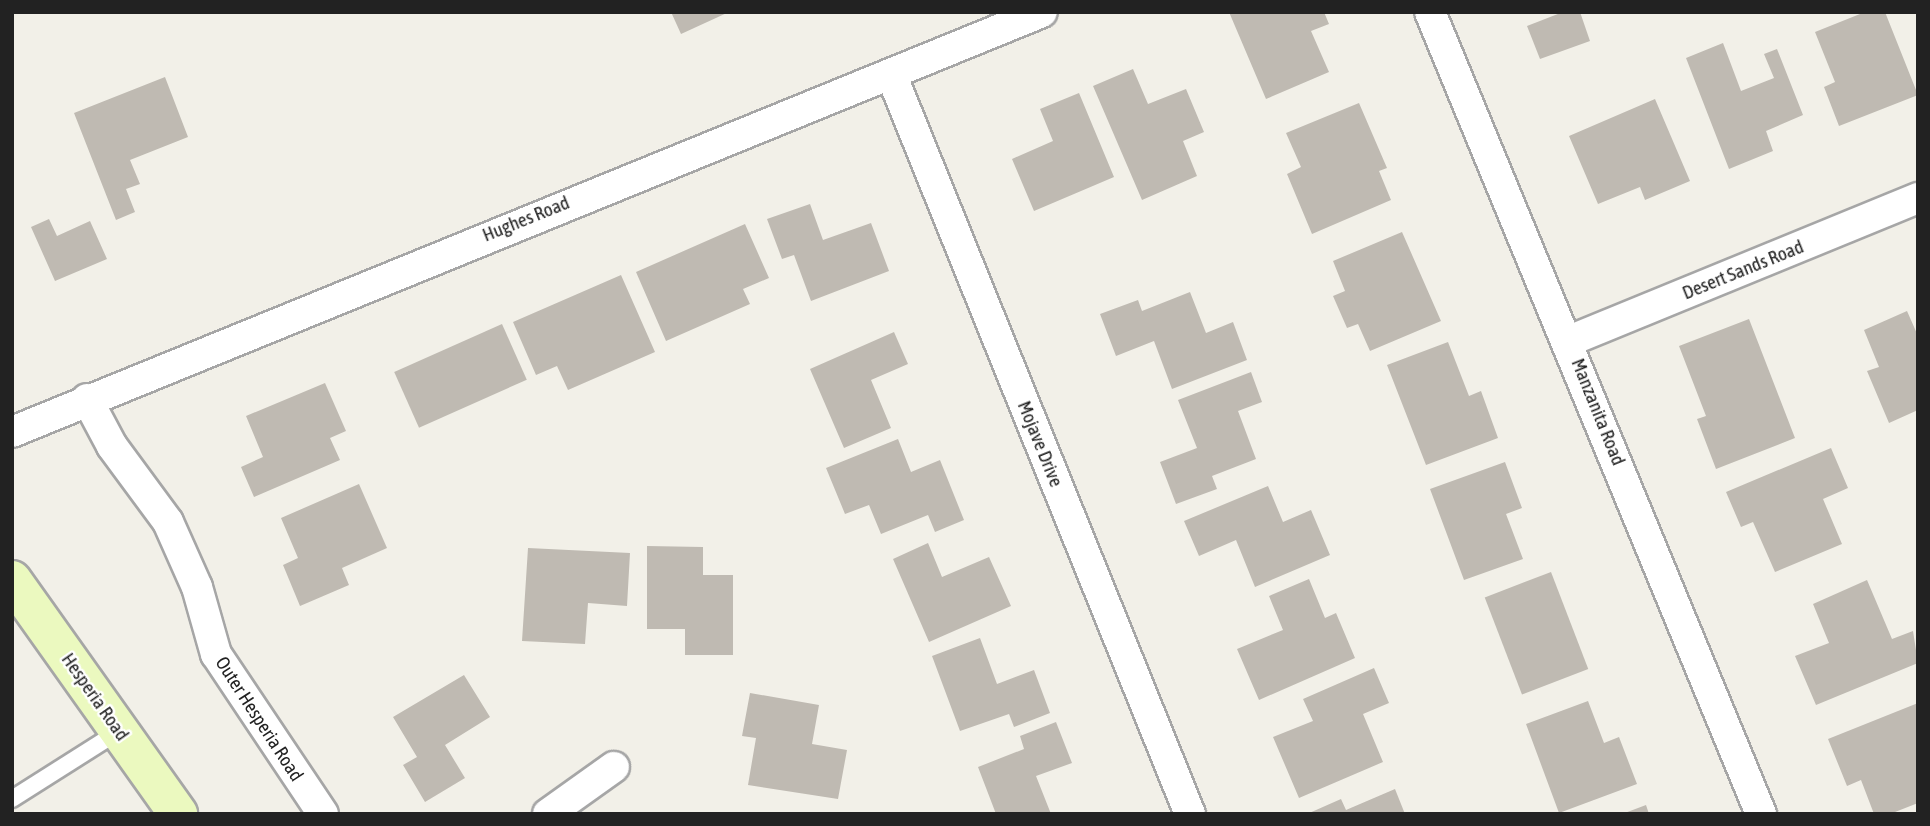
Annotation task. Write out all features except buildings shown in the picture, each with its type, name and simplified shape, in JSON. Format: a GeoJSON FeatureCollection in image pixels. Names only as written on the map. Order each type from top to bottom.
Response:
{"type":"FeatureCollection","features":[{"type":"Feature","properties":{"kind":"main road","name":"Hesperia Road"},"geometry":{"type":"LineString","coordinates":[[12,580],[178,814]]}},
{"type":"Feature","properties":{"kind":"street","name":"Hughes Road"},"geometry":{"type":"LineString","coordinates":[[12,432],[87,398],[1042,12]]}},
{"type":"Feature","properties":{"kind":"street","name":"Manzanita Road"},"geometry":{"type":"LineString","coordinates":[[1430,12],[1569,341],[1761,814]]}},
{"type":"Feature","properties":{"kind":"street","name":"Mojave Drive"},"geometry":{"type":"LineString","coordinates":[[891,74],[1190,814]]}},
{"type":"Feature","properties":{"kind":"street","name":"Desert Sands Road"},"geometry":{"type":"LineString","coordinates":[[1569,341],[1918,198]]}},
{"type":"Feature","properties":{"kind":"street","name":"Outer Hesperia Road"},"geometry":{"type":"LineString","coordinates":[[87,398],[112,446],[168,522],[197,587],[216,654],[323,814]]}},
{"type":"Feature","properties":{"kind":"street"},"geometry":{"type":"LineString","coordinates":[[548,814],[614,767]]}},
{"type":"Feature","properties":{"kind":"lane"},"geometry":{"type":"LineString","coordinates":[[12,799],[120,731]]}}]}
